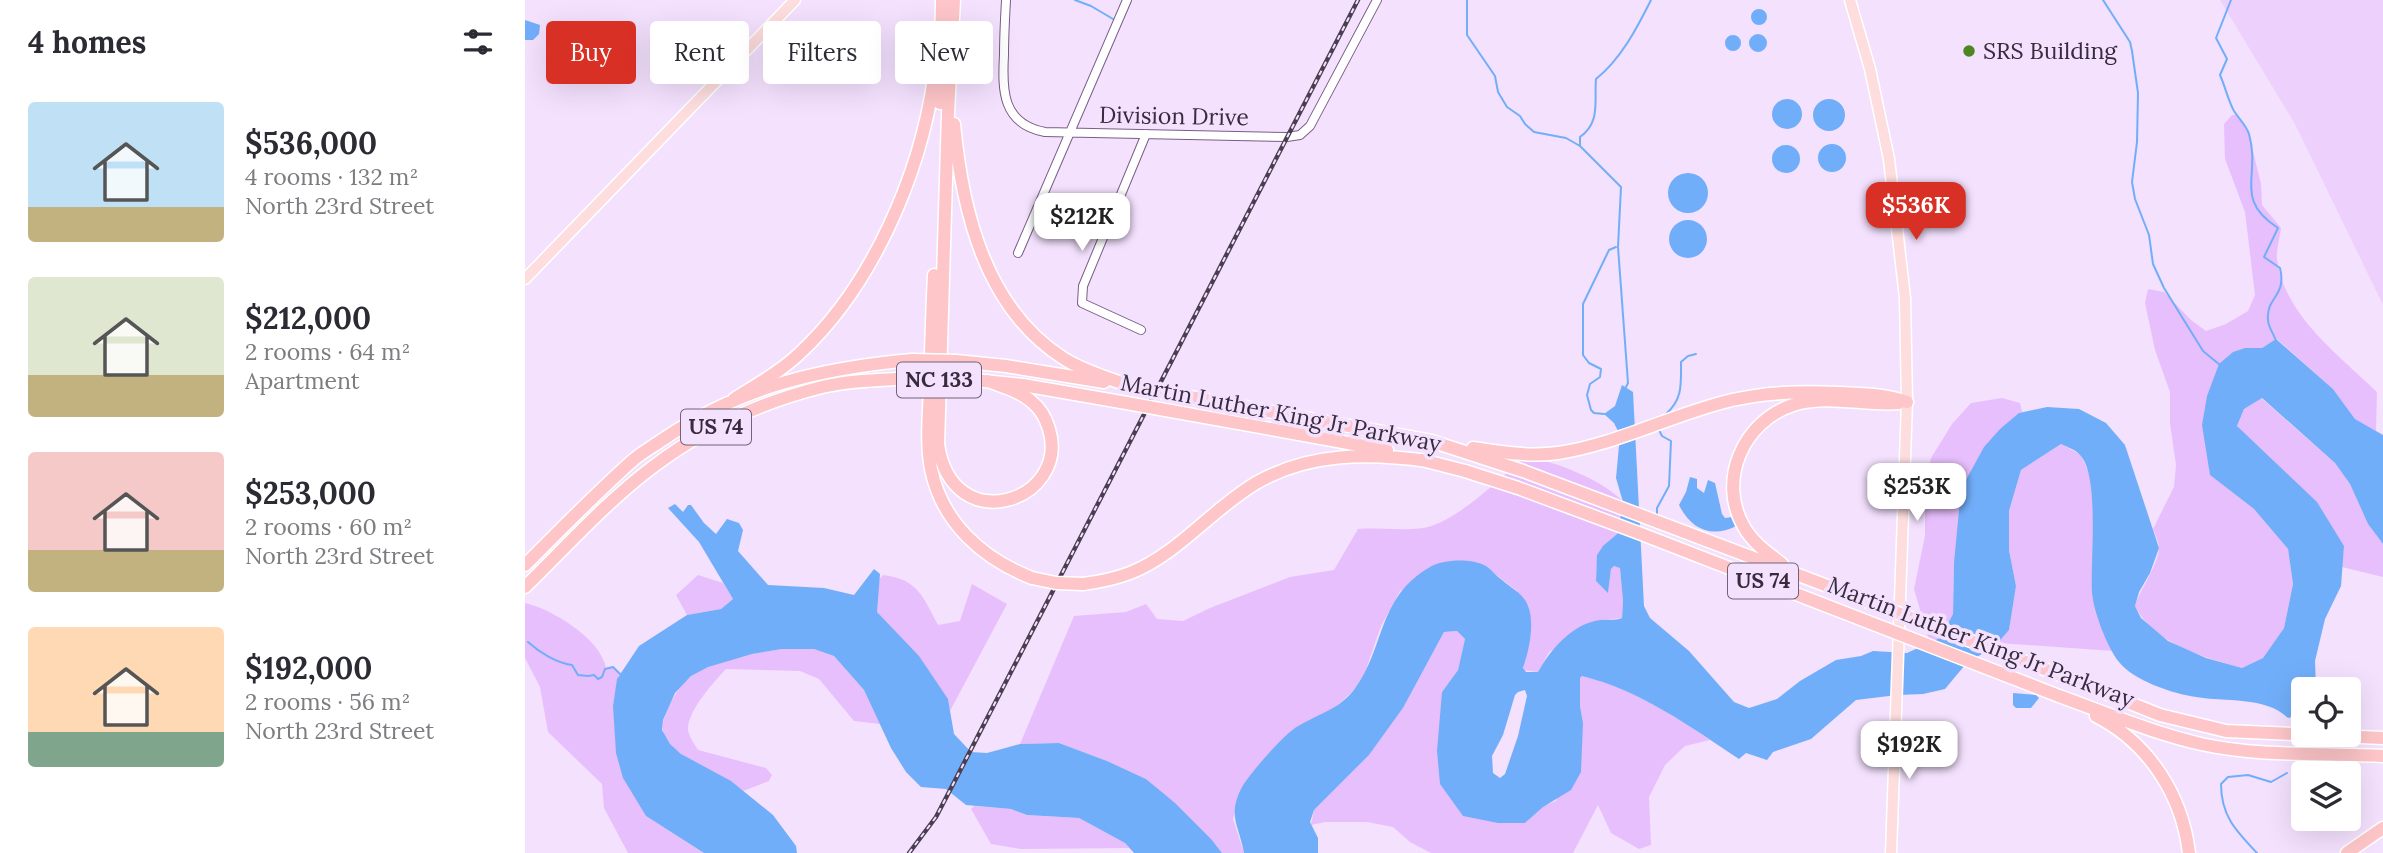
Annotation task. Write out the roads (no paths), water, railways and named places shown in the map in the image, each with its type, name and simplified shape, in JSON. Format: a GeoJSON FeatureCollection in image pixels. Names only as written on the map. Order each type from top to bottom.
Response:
{"type":"FeatureCollection","features":[{"type":"Feature","properties":{"kind":"highway"},"geometry":{"type":"LineString","coordinates":[[734,399],[780,370],[818,335],[850,292],[883,237],[909,177],[927,118],[946,1]]}},
{"type":"Feature","properties":{"kind":"highway"},"geometry":{"type":"LineString","coordinates":[[946,1],[929,425],[931,468],[945,507],[974,545],[1012,570],[1033,578],[1056,583],[1083,584],[1107,580],[1131,573],[1151,562],[1231,500],[1281,471],[1328,458],[1352,456],[1428,461]]}},
{"type":"Feature","properties":{"kind":"highway","name":"NC 133"},"geometry":{"type":"LineString","coordinates":[[946,1],[949,21]]}},
{"type":"Feature","properties":{"kind":"highway","name":"NC 133"},"geometry":{"type":"LineString","coordinates":[[950,84],[938,444],[943,466],[955,486],[982,501],[1004,502],[1024,493],[1039,480],[1049,462],[1051,436],[1045,418],[1033,402],[988,381]]}},
{"type":"Feature","properties":{"kind":"highway"},"geometry":{"type":"LineString","coordinates":[[953,84],[953,114],[961,180],[979,246],[996,286],[1009,307],[1042,343],[1064,359],[1132,387]]}},
{"type":"Feature","properties":{"kind":"highway","name":"Martin Luther King Jr Parkway"},"geometry":{"type":"LineString","coordinates":[[525,565],[633,459],[683,426],[734,399],[813,374],[855,366],[912,360],[956,361],[1006,366],[1179,395],[1431,441],[1471,451],[2160,715],[2226,731],[2383,738]]}},
{"type":"Feature","properties":{"kind":"highway","name":"Martin Luther King Jr Parkway"},"geometry":{"type":"LineString","coordinates":[[525,587],[652,467],[711,430],[772,403],[824,387],[913,378],[988,381],[1335,440],[1428,461],[1518,488],[1632,530],[2059,696],[2172,736],[2203,744],[2281,752],[2383,756]]}},
{"type":"Feature","properties":{"kind":"highway"},"geometry":{"type":"LineString","coordinates":[[1471,451],[1557,453],[1598,444],[1731,400],[1787,393],[1886,395],[1907,402]]}},
{"type":"Feature","properties":{"kind":"highway"},"geometry":{"type":"LineString","coordinates":[[1795,574],[1753,540],[1738,513],[1734,478],[1741,449],[1767,418],[1793,405],[1830,401],[1887,404],[1907,402]]}},
{"type":"Feature","properties":{"kind":"highway"},"geometry":{"type":"LineString","coordinates":[[2059,696],[2105,720],[2145,754],[2169,788],[2178,807],[2189,853]]}},
{"type":"Feature","properties":{"kind":"highway"},"geometry":{"type":"LineString","coordinates":[[2347,853],[2383,828]]}},
{"type":"Feature","properties":{"kind":"main road"},"geometry":{"type":"LineString","coordinates":[[525,279],[795,0]]}},
{"type":"Feature","properties":{"kind":"main road"},"geometry":{"type":"LineString","coordinates":[[1850,0],[1877,95],[1894,189],[1905,289],[1907,402],[1891,853]]}},
{"type":"Feature","properties":{"kind":"street","name":"Division Drive"},"geometry":{"type":"LineString","coordinates":[[1006,0],[1003,92],[1010,108],[1022,123],[1037,131],[1287,137],[1300,135],[1307,130],[1377,0]]}},
{"type":"Feature","properties":{"kind":"street"},"geometry":{"type":"LineString","coordinates":[[1018,253],[1127,0]]}},
{"type":"Feature","properties":{"kind":"street"},"geometry":{"type":"LineString","coordinates":[[1141,330],[1082,303],[1083,286],[1146,134]]}},
{"type":"Feature","properties":{"kind":"water"},"geometry":{"type":"Polygon","coordinates":[[[1756,9],[1762,9],[1767,17],[1765,23],[1756,25],[1751,20],[1751,14],[1756,9]]]}},
{"type":"Feature","properties":{"kind":"water"},"geometry":{"type":"Polygon","coordinates":[[[525,20],[540,25],[539,34],[533,40],[525,40],[525,20]]]}},
{"type":"Feature","properties":{"kind":"water"},"geometry":{"type":"Polygon","coordinates":[[[1758,34],[1764,37],[1767,43],[1764,49],[1758,52],[1752,49],[1749,43],[1752,37],[1758,34]]]}},
{"type":"Feature","properties":{"kind":"water"},"geometry":{"type":"Polygon","coordinates":[[[1733,35],[1739,37],[1739,49],[1733,51],[1727,49],[1725,43],[1727,37],[1733,35]]]}},
{"type":"Feature","properties":{"kind":"water"},"geometry":{"type":"Polygon","coordinates":[[[1787,99],[1798,103],[1802,114],[1798,125],[1787,129],[1776,125],[1772,114],[1776,103],[1787,99]]]}},
{"type":"Feature","properties":{"kind":"water"},"geometry":{"type":"Polygon","coordinates":[[[1829,99],[1840,104],[1845,115],[1840,126],[1829,131],[1818,126],[1813,115],[1818,104],[1829,99]]]}},
{"type":"Feature","properties":{"kind":"water"},"geometry":{"type":"Polygon","coordinates":[[[1832,144],[1842,148],[1846,158],[1842,168],[1832,172],[1822,168],[1818,158],[1822,148],[1832,144]]]}},
{"type":"Feature","properties":{"kind":"water"},"geometry":{"type":"Polygon","coordinates":[[[1786,145],[1796,149],[1800,159],[1796,169],[1786,173],[1776,169],[1772,159],[1776,149],[1786,145]]]}},
{"type":"Feature","properties":{"kind":"water"},"geometry":{"type":"Polygon","coordinates":[[[1688,173],[1702,179],[1708,193],[1702,207],[1688,213],[1674,207],[1668,193],[1674,179],[1688,173]]]}},
{"type":"Feature","properties":{"kind":"water"},"geometry":{"type":"Polygon","coordinates":[[[1688,220],[1701,226],[1707,239],[1701,252],[1688,258],[1675,252],[1669,239],[1675,226],[1688,220]]]}},
{"type":"Feature","properties":{"kind":"water"},"geometry":{"type":"Polygon","coordinates":[[[2276,339],[2333,389],[2355,419],[2383,435],[2383,544],[2368,524],[2350,484],[2335,463],[2262,398],[2244,409],[2237,426],[2317,502],[2344,546],[2341,586],[2325,619],[2315,661],[2316,677],[2291,677],[2291,717],[2257,703],[2176,693],[2143,680],[2119,662],[2105,638],[2093,600],[2092,499],[2086,465],[2078,453],[2061,444],[2021,470],[2009,511],[2009,550],[2016,586],[2009,630],[1997,644],[1965,665],[1945,689],[1923,694],[1856,700],[1811,739],[1773,752],[1767,760],[1746,753],[1739,759],[1644,700],[1624,690],[1582,676],[1581,772],[1571,790],[1543,807],[1525,823],[1498,823],[1463,816],[1440,784],[1437,751],[1442,692],[1458,670],[1465,639],[1457,631],[1444,632],[1403,708],[1369,755],[1314,810],[1310,822],[1318,838],[1318,853],[1244,853],[1235,813],[1242,787],[1289,733],[1333,708],[1353,691],[1364,675],[1391,609],[1400,594],[1430,567],[1450,561],[1480,563],[1524,598],[1531,620],[1529,645],[1523,668],[1526,672],[1538,672],[1556,646],[1580,627],[1590,622],[1622,618],[1620,568],[1614,566],[1611,569],[1608,593],[1596,581],[1597,555],[1617,534],[1623,502],[1616,478],[1620,435],[1614,423],[1604,414],[1615,406],[1622,385],[1633,392],[1644,606],[1650,618],[1689,651],[1734,702],[1749,708],[1777,699],[1800,681],[1836,660],[1873,651],[1907,653],[1940,638],[1953,614],[1954,563],[1961,489],[1984,447],[2000,429],[2019,413],[2047,407],[2079,409],[2106,423],[2125,445],[2159,548],[2135,606],[2141,618],[2168,641],[2206,658],[2242,668],[2263,658],[2284,628],[2293,584],[2288,549],[2254,509],[2210,475],[2202,425],[2207,396],[2219,364],[2233,352],[2245,348],[2262,348],[2276,339]],[[1525,690],[1515,695],[1503,735],[1492,756],[1493,773],[1500,778],[1505,774],[1518,736],[1527,696],[1525,690]]]}},
{"type":"Feature","properties":{"kind":"water"},"geometry":{"type":"Polygon","coordinates":[[[1690,477],[1697,479],[1697,488],[1704,493],[1708,480],[1715,483],[1722,514],[1725,518],[1733,517],[1738,525],[1712,531],[1704,530],[1690,521],[1679,505],[1690,477]]]}},
{"type":"Feature","properties":{"kind":"water"},"geometry":{"type":"Polygon","coordinates":[[[675,504],[683,512],[691,505],[716,534],[727,519],[739,523],[743,530],[738,551],[768,585],[824,588],[854,595],[874,569],[880,574],[877,612],[919,656],[948,699],[954,734],[971,752],[987,753],[1020,744],[1059,743],[1107,761],[1146,779],[1175,803],[1222,853],[1134,853],[1125,843],[1079,818],[1027,815],[1011,809],[966,805],[946,789],[921,787],[906,772],[891,748],[864,690],[834,656],[814,649],[782,649],[752,654],[708,667],[691,676],[675,693],[663,720],[662,730],[670,744],[681,754],[731,781],[773,815],[796,846],[797,853],[704,853],[646,816],[623,778],[616,753],[613,706],[617,679],[639,646],[687,615],[721,609],[733,599],[699,542],[668,508],[675,504]]]}},
{"type":"Feature","properties":{"kind":"water"},"geometry":{"type":"Polygon","coordinates":[[[2013,693],[2036,695],[2039,698],[2031,708],[2016,708],[2013,705],[2013,693]]]}},
{"type":"Feature","properties":{"kind":"waterway"},"geometry":{"type":"LineString","coordinates":[[1075,0],[1113,19]]}},
{"type":"Feature","properties":{"kind":"waterway"},"geometry":{"type":"LineString","coordinates":[[1467,0],[1467,35],[1495,76],[1498,92],[1507,107],[1520,116],[1534,132],[1566,138],[1580,146],[1621,187],[1618,247],[1628,383],[1626,387]]}},
{"type":"Feature","properties":{"kind":"waterway"},"geometry":{"type":"LineString","coordinates":[[1580,145],[1580,137],[1594,118],[1596,79],[1621,53],[1651,0]]}},
{"type":"Feature","properties":{"kind":"waterway"},"geometry":{"type":"LineString","coordinates":[[2103,0],[2130,42],[2132,51],[2138,93],[2137,142],[2132,182],[2135,199],[2149,235],[2153,264],[2164,288],[2203,351],[2220,365]]}},
{"type":"Feature","properties":{"kind":"waterway"},"geometry":{"type":"LineString","coordinates":[[2231,0],[2216,38],[2227,59],[2220,75],[2232,107],[2249,134],[2252,149],[2252,197],[2264,217],[2278,228],[2264,257],[2280,268],[2281,285],[2268,312],[2268,323],[2276,341]]}},
{"type":"Feature","properties":{"kind":"waterway"},"geometry":{"type":"LineString","coordinates":[[1604,414],[1591,410],[1587,395],[1590,384],[1600,377],[1601,369],[1589,363],[1583,355],[1583,304],[1609,250],[1616,247]]}},
{"type":"Feature","properties":{"kind":"waterway"},"geometry":{"type":"LineString","coordinates":[[1665,415],[1678,397],[1681,362],[1696,354]]}},
{"type":"Feature","properties":{"kind":"waterway"},"geometry":{"type":"LineString","coordinates":[[1657,516],[1657,508],[1669,486],[1671,441],[1662,436],[1659,430]]}},
{"type":"Feature","properties":{"kind":"waterway"},"geometry":{"type":"LineString","coordinates":[[528,642],[549,657],[572,665],[578,675],[594,675],[598,679],[602,677],[605,669],[613,667],[620,674]]}},
{"type":"Feature","properties":{"kind":"waterway"},"geometry":{"type":"LineString","coordinates":[[2257,853],[2231,822],[2224,805],[2221,784],[2228,777],[2248,775],[2271,782],[2287,773]]}},
{"type":"Feature","properties":{"kind":"railway"},"geometry":{"type":"LineString","coordinates":[[909,853],[936,817],[1358,0]]}},
{"type":"Feature","properties":{"kind":"place","name":"SRS Building"},"geometry":{"type":"Point","coordinates":[1969,51]}}]}
